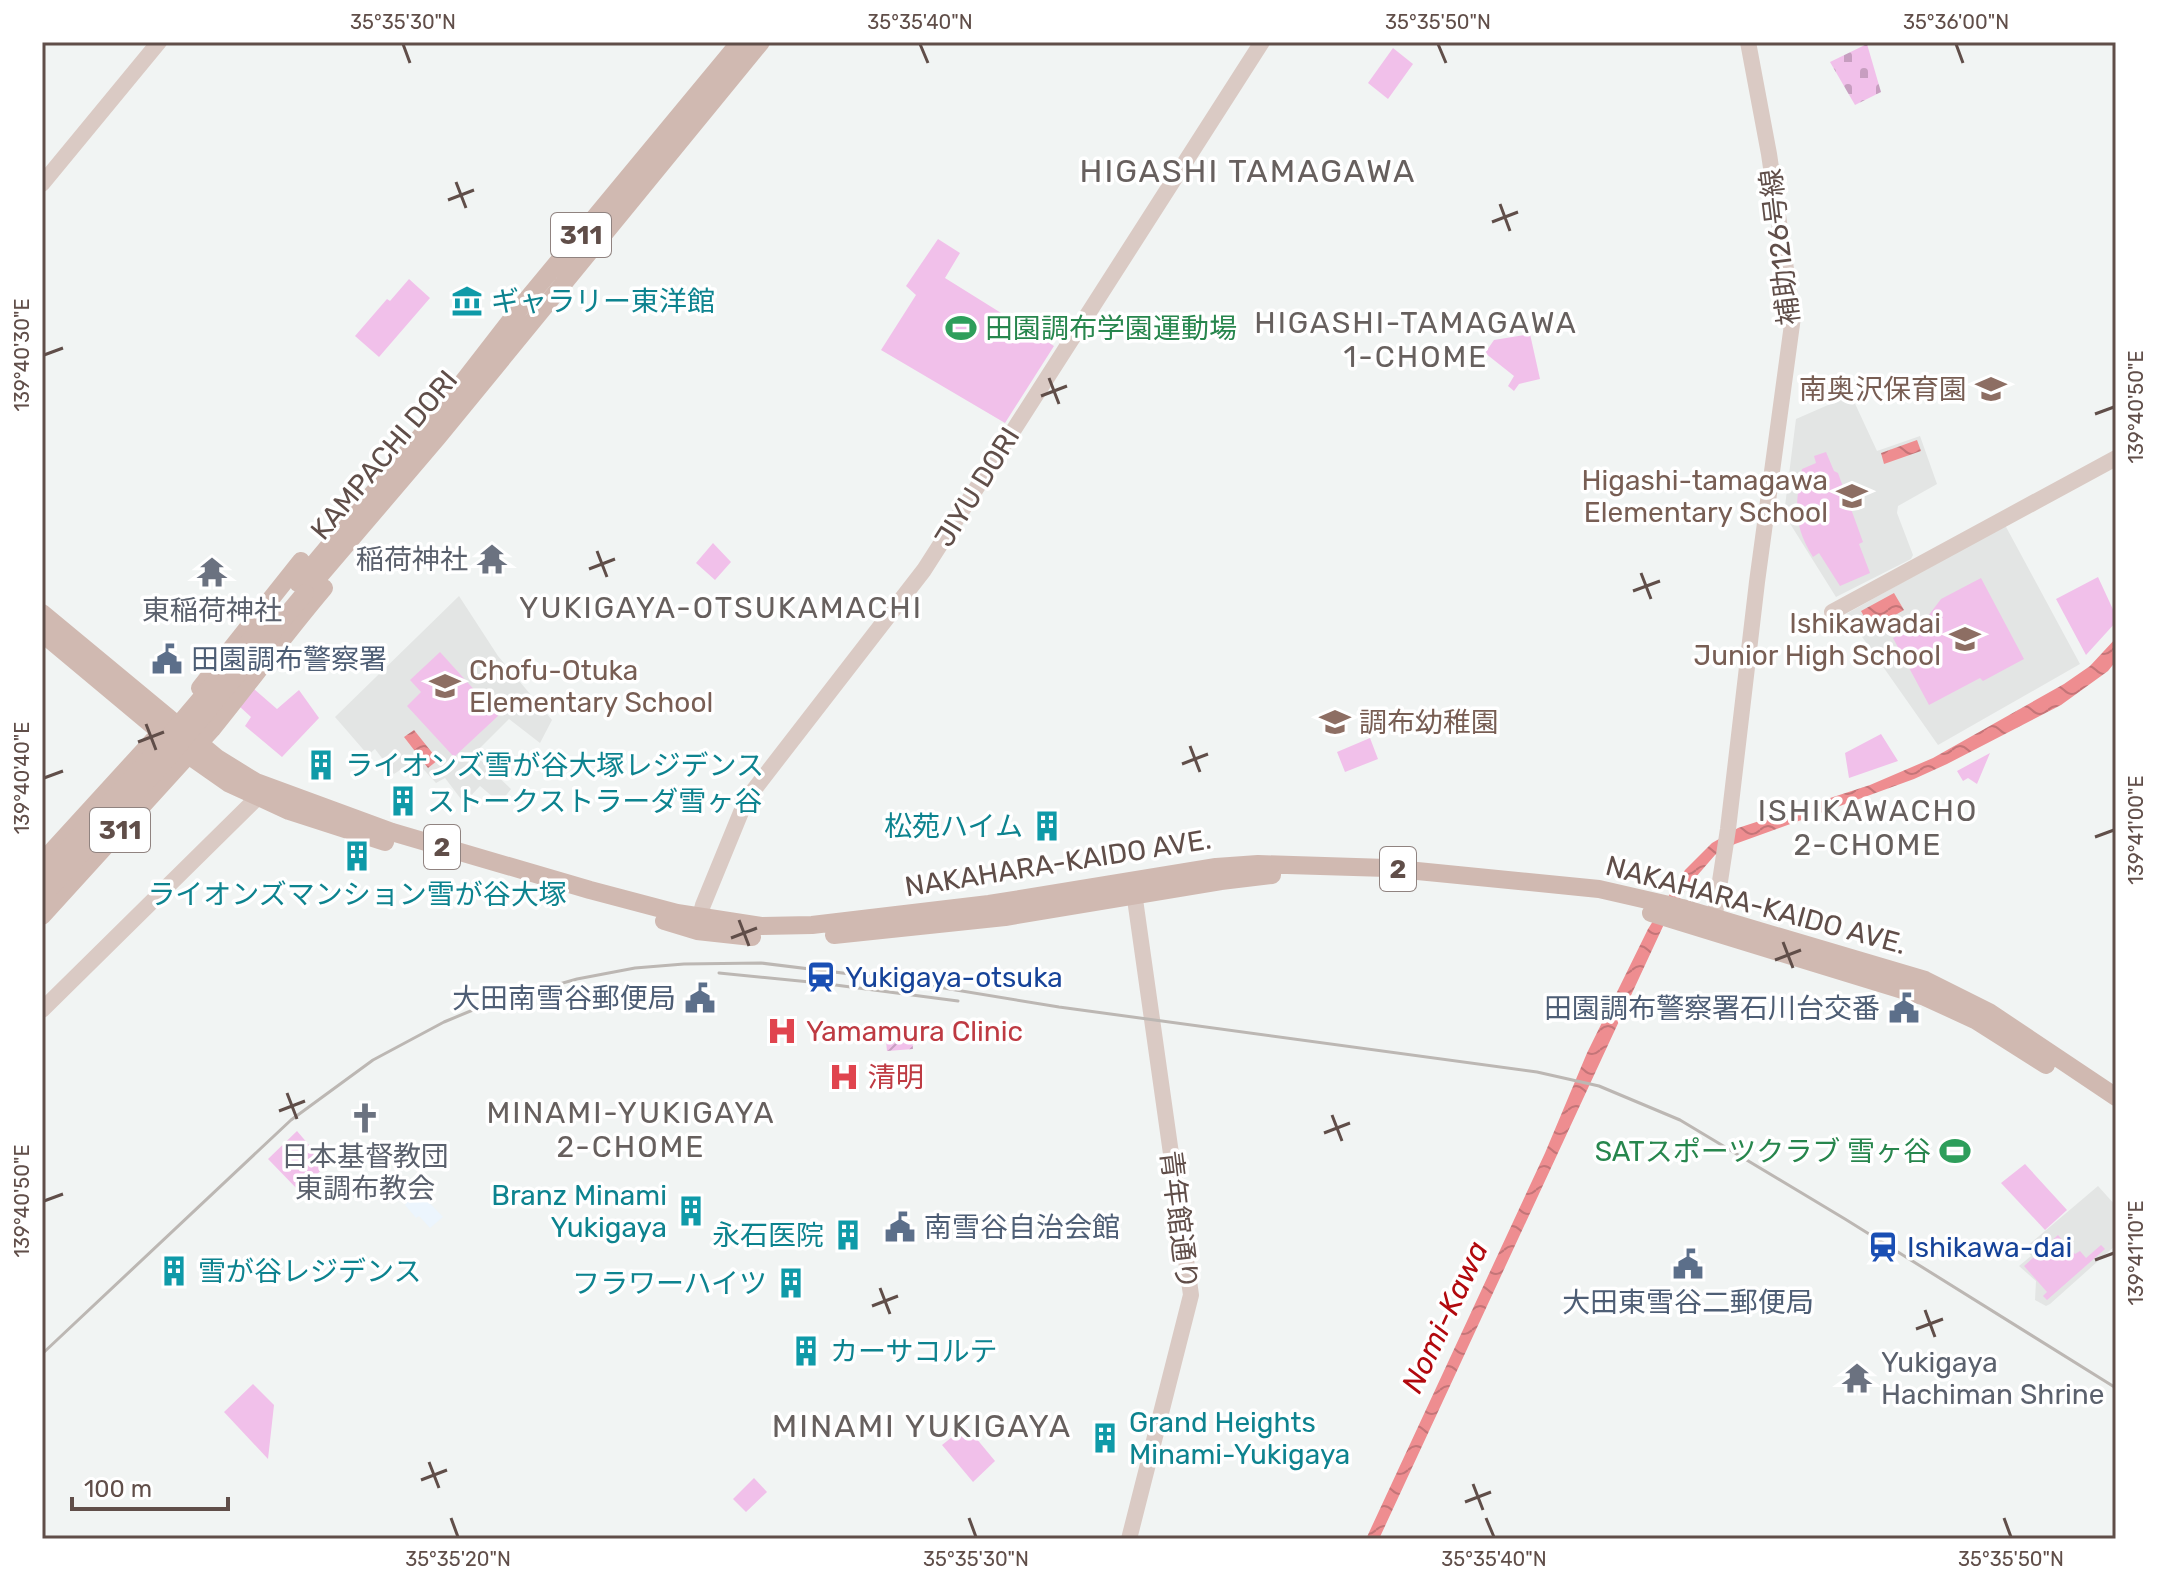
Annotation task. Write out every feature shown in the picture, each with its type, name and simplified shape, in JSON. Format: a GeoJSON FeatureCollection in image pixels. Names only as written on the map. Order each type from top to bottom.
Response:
{"type":"FeatureCollection","features":[{"type":"Feature","properties":{"kind":"main road","name":"KAMPACHI DORI"},"geometry":{"type":"LineString","coordinates":[[431,434],[524,303],[740,42]]}},
{"type":"Feature","properties":{"kind":"main road","name":"KAMPACHI DORI"},"geometry":{"type":"LineString","coordinates":[[42,878],[301,589],[761,42]]}},
{"type":"Feature","properties":{"kind":"main road"},"geometry":{"type":"LineString","coordinates":[[42,862],[167,726],[392,451],[431,434]]}},
{"type":"Feature","properties":{"kind":"main road","name":"311"},"geometry":{"type":"LineString","coordinates":[[42,916],[237,699],[259,667],[395,504],[427,462],[431,434]]}},
{"type":"Feature","properties":{"kind":"main road","name":"KAMPACHI DORI"},"geometry":{"type":"LineString","coordinates":[[42,897],[168,758],[301,589]]}},
{"type":"Feature","properties":{"kind":"main road","name":"2"},"geometry":{"type":"LineString","coordinates":[[42,613],[228,783],[257,798],[379,840],[700,918]]}},
{"type":"Feature","properties":{"kind":"main road","name":"2"},"geometry":{"type":"LineString","coordinates":[[42,633],[167,726]]}},
{"type":"Feature","properties":{"kind":"main road"},"geometry":{"type":"LineString","coordinates":[[233,645],[259,667]]}},
{"type":"Feature","properties":{"kind":"main road","name":"2"},"geometry":{"type":"LineString","coordinates":[[193,749],[217,758],[256,782],[369,824],[761,938],[835,935],[979,921],[1134,888]]}},
{"type":"Feature","properties":{"kind":"main road","name":"NAKAHARA-KAIDO AVE."},"geometry":{"type":"LineString","coordinates":[[1134,888],[1243,877],[1319,875],[1668,911],[1915,977],[1950,991],[1989,1012],[2116,1097]]}},
{"type":"Feature","properties":{"kind":"main road","name":"NAKAHARA-KAIDO AVE."},"geometry":{"type":"LineString","coordinates":[[1713,924],[1925,997],[1975,1020],[2116,1110]]}},
{"type":"Feature","properties":{"kind":"street"},"geometry":{"type":"LineString","coordinates":[[42,184],[159,42]]}},
{"type":"Feature","properties":{"kind":"street","name":"JIYU DORI"},"geometry":{"type":"LineString","coordinates":[[700,918],[746,800],[924,570],[1262,42]]}},
{"type":"Feature","properties":{"kind":"street","name":"補助126号線"},"geometry":{"type":"LineString","coordinates":[[1713,924],[1793,317],[1769,154],[1748,42]]}},
{"type":"Feature","properties":{"kind":"street"},"geometry":{"type":"LineString","coordinates":[[1832,612],[2116,458]]}},
{"type":"Feature","properties":{"kind":"street"},"geometry":{"type":"LineString","coordinates":[[42,1010],[257,798]]}},
{"type":"Feature","properties":{"kind":"street","name":"青年館通り"},"geometry":{"type":"LineString","coordinates":[[1129,1539],[1191,1295],[1134,888]]}},
{"type":"Feature","properties":{"kind":"shaded area","name":"Higashi-tamagawa Elementary School"},"geometry":{"type":"Polygon","coordinates":[[[1851,395],[1877,451],[1920,436],[1937,484],[1898,506],[1897,513],[1913,555],[1911,559],[1836,597],[1784,514],[1796,419],[1851,395]]]}},
{"type":"Feature","properties":{"kind":"shaded area","name":"Ishikawadai Junior High School"},"geometry":{"type":"Polygon","coordinates":[[[2005,525],[2080,664],[1938,745],[1846,614],[2005,525]]]}},
{"type":"Feature","properties":{"kind":"shaded area","name":"Chofu-Otuka Elementary School"},"geometry":{"type":"Polygon","coordinates":[[[459,596],[498,656],[552,720],[540,743],[509,719],[474,754],[511,789],[500,803],[480,786],[464,803],[445,778],[436,783],[415,760],[394,774],[375,749],[368,755],[335,717],[459,596]]]}},
{"type":"Feature","properties":{"kind":"shaded area"},"geometry":{"type":"Polygon","coordinates":[[[2098,1186],[2116,1206],[2116,1245],[2046,1306],[2035,1300],[2036,1281],[2019,1266],[2031,1256],[2025,1248],[2098,1186]]]}},
{"type":"Feature","properties":{"kind":"shaded area"},"geometry":{"type":"Polygon","coordinates":[[[417,1190],[443,1217],[430,1228],[405,1205],[417,1190]]]}},
{"type":"Feature","properties":{"kind":"green space"},"geometry":{"type":"Polygon","coordinates":[[[1867,44],[1881,92],[1855,105],[1830,62],[1867,44]]]}},
{"type":"Feature","properties":{"kind":"green space"},"geometry":{"type":"Polygon","coordinates":[[[1393,48],[1413,64],[1388,99],[1368,83],[1393,48]]]}},
{"type":"Feature","properties":{"kind":"green space","name":"田園調布学園運動場"},"geometry":{"type":"Polygon","coordinates":[[[938,239],[960,253],[945,278],[1054,346],[1005,423],[881,350],[916,295],[906,286],[938,239]]]}},
{"type":"Feature","properties":{"kind":"green space"},"geometry":{"type":"Polygon","coordinates":[[[409,279],[430,298],[379,357],[355,336],[409,279]]]}},
{"type":"Feature","properties":{"kind":"green space"},"geometry":{"type":"Polygon","coordinates":[[[1530,334],[1540,379],[1519,384],[1514,391],[1508,386],[1514,376],[1485,353],[1494,340],[1530,334]]]}},
{"type":"Feature","properties":{"kind":"green space"},"geometry":{"type":"Polygon","coordinates":[[[1826,452],[1834,471],[1838,473],[1863,542],[1859,544],[1870,573],[1840,586],[1819,553],[1813,557],[1806,546],[1797,514],[1802,469],[1816,463],[1814,456],[1826,452]]]}},
{"type":"Feature","properties":{"kind":"green space"},"geometry":{"type":"Polygon","coordinates":[[[713,543],[731,562],[715,580],[696,563],[713,543]]]}},
{"type":"Feature","properties":{"kind":"green space"},"geometry":{"type":"Polygon","coordinates":[[[2098,577],[2116,622],[2086,655],[2056,599],[2098,577]]]}},
{"type":"Feature","properties":{"kind":"green space"},"geometry":{"type":"Polygon","coordinates":[[[1981,578],[2024,659],[1929,705],[1893,638],[1922,624],[1941,599],[1981,578]]]}},
{"type":"Feature","properties":{"kind":"green space"},"geometry":{"type":"Polygon","coordinates":[[[440,652],[498,716],[454,757],[407,706],[421,692],[410,680],[440,652]]]}},
{"type":"Feature","properties":{"kind":"green space"},"geometry":{"type":"Polygon","coordinates":[[[254,689],[277,709],[299,690],[319,718],[282,757],[245,726],[251,717],[239,706],[254,689]]]}},
{"type":"Feature","properties":{"kind":"green space"},"geometry":{"type":"Polygon","coordinates":[[[1881,734],[1898,761],[1849,778],[1845,753],[1881,734]]]}},
{"type":"Feature","properties":{"kind":"green space"},"geometry":{"type":"Polygon","coordinates":[[[1370,738],[1378,759],[1345,772],[1337,752],[1370,738]]]}},
{"type":"Feature","properties":{"kind":"green space"},"geometry":{"type":"Polygon","coordinates":[[[1990,753],[1977,784],[1968,778],[1963,781],[1957,771],[1990,753]]]}},
{"type":"Feature","properties":{"kind":"green space"},"geometry":{"type":"Polygon","coordinates":[[[911,1030],[913,1049],[887,1051],[885,1032],[911,1030]]]}},
{"type":"Feature","properties":{"kind":"green space"},"geometry":{"type":"Polygon","coordinates":[[[297,1131],[326,1165],[300,1192],[268,1159],[297,1131]]]}},
{"type":"Feature","properties":{"kind":"green space"},"geometry":{"type":"Polygon","coordinates":[[[2025,1164],[2067,1210],[2045,1230],[2001,1183],[2025,1164]]]}},
{"type":"Feature","properties":{"kind":"green space"},"geometry":{"type":"Polygon","coordinates":[[[2058,1235],[2075,1254],[2080,1251],[2086,1258],[2101,1245],[2105,1249],[2047,1300],[2043,1296],[2047,1292],[2024,1266],[2058,1235]]]}},
{"type":"Feature","properties":{"kind":"green space"},"geometry":{"type":"Polygon","coordinates":[[[253,1384],[274,1405],[268,1459],[224,1412],[253,1384]]]}},
{"type":"Feature","properties":{"kind":"green space"},"geometry":{"type":"Polygon","coordinates":[[[966,1426],[995,1461],[973,1482],[942,1445],[966,1426]]]}},
{"type":"Feature","properties":{"kind":"green space"},"geometry":{"type":"Polygon","coordinates":[[[754,1478],[767,1492],[746,1512],[733,1499],[754,1478]]]}},
{"type":"Feature","properties":{"kind":"water"},"geometry":{"type":"Polygon","coordinates":[[[1917,440],[1921,451],[1884,464],[1881,453],[1917,440]]]}},
{"type":"Feature","properties":{"kind":"water"},"geometry":{"type":"Polygon","coordinates":[[[1894,593],[1904,610],[1871,629],[1861,611],[1894,593]]]}},
{"type":"Feature","properties":{"kind":"water"},"geometry":{"type":"Polygon","coordinates":[[[2116,638],[2116,661],[2108,671],[2061,705],[1914,779],[1735,844],[1715,855],[1689,885],[1665,922],[1379,1539],[1366,1539],[1545,1153],[1587,1053],[1648,929],[1685,870],[1712,843],[1738,828],[1870,785],[1933,758],[2064,684],[2090,666],[2116,638]]]}},
{"type":"Feature","properties":{"kind":"water"},"geometry":{"type":"Polygon","coordinates":[[[414,730],[438,760],[428,768],[404,737],[414,730]]]}},
{"type":"Feature","properties":{"kind":"railway"},"geometry":{"type":"LineString","coordinates":[[42,1354],[291,1120],[373,1060],[444,1022],[485,1005],[577,979],[635,968],[761,963],[1537,1072],[1599,1086],[1680,1120],[2116,1388]]}},
{"type":"Feature","properties":{"kind":"railway"},"geometry":{"type":"LineString","coordinates":[[719,973],[958,1001]]}},
{"type":"Feature","properties":{"kind":"place","name":"ギャラリー東洋館"},"geometry":{"type":"Point","coordinates":[467,301]}},
{"type":"Feature","properties":{"kind":"place","name":"田園調布学園運動場"},"geometry":{"type":"Point","coordinates":[961,328]}},
{"type":"Feature","properties":{"kind":"place","name":"南奥沢保育園"},"geometry":{"type":"Point","coordinates":[1991,389]}},
{"type":"Feature","properties":{"kind":"place","name":"Higashi-tamagawa Elementary School"},"geometry":{"type":"Point","coordinates":[1852,496]}},
{"type":"Feature","properties":{"kind":"place","name":"稲荷神社"},"geometry":{"type":"Point","coordinates":[492,559]}},
{"type":"Feature","properties":{"kind":"place","name":"東稲荷神社"},"geometry":{"type":"Point","coordinates":[212,572]}},
{"type":"Feature","properties":{"kind":"place","name":"Ishikawadai Junior High School"},"geometry":{"type":"Point","coordinates":[1965,639]}},
{"type":"Feature","properties":{"kind":"place","name":"田園調布警察署"},"geometry":{"type":"Point","coordinates":[167,659]}},
{"type":"Feature","properties":{"kind":"place","name":"Chofu-Otuka Elementary School"},"geometry":{"type":"Point","coordinates":[445,686]}},
{"type":"Feature","properties":{"kind":"place","name":"調布幼稚園"},"geometry":{"type":"Point","coordinates":[1335,722]}},
{"type":"Feature","properties":{"kind":"place","name":"ライオンズ雪が谷大塚レジデンス"},"geometry":{"type":"Point","coordinates":[321,765]}},
{"type":"Feature","properties":{"kind":"place","name":"ストークストラーダ雪ヶ谷"},"geometry":{"type":"Point","coordinates":[403,801]}},
{"type":"Feature","properties":{"kind":"place","name":"松苑ハイム"},"geometry":{"type":"Point","coordinates":[1047,826]}},
{"type":"Feature","properties":{"kind":"place","name":"ライオンズマンション雪が谷大塚"},"geometry":{"type":"Point","coordinates":[357,856]}},
{"type":"Feature","properties":{"kind":"place","name":"Yukigaya-otsuka"},"geometry":{"type":"Point","coordinates":[821,977]}},
{"type":"Feature","properties":{"kind":"place","name":"大田南雪谷郵便局"},"geometry":{"type":"Point","coordinates":[700,998]}},
{"type":"Feature","properties":{"kind":"place","name":"田園調布警察署石川台交番"},"geometry":{"type":"Point","coordinates":[1904,1008]}},
{"type":"Feature","properties":{"kind":"place","name":"Yamamura Clinic"},"geometry":{"type":"Point","coordinates":[782,1031]}},
{"type":"Feature","properties":{"kind":"place","name":"清明"},"geometry":{"type":"Point","coordinates":[844,1077]}},
{"type":"Feature","properties":{"kind":"place","name":"日本基督教団 東調布教会"},"geometry":{"type":"Point","coordinates":[365,1118]}},
{"type":"Feature","properties":{"kind":"place","name":"SATスポーツクラブ 雪ヶ谷"},"geometry":{"type":"Point","coordinates":[1955,1151]}},
{"type":"Feature","properties":{"kind":"place","name":"Branz Minami Yukigaya"},"geometry":{"type":"Point","coordinates":[691,1211]}},
{"type":"Feature","properties":{"kind":"place","name":"南雪谷自治会館"},"geometry":{"type":"Point","coordinates":[900,1227]}},
{"type":"Feature","properties":{"kind":"place","name":"永石医院"},"geometry":{"type":"Point","coordinates":[848,1235]}},
{"type":"Feature","properties":{"kind":"place","name":"Ishikawa-dai"},"geometry":{"type":"Point","coordinates":[1883,1247]}},
{"type":"Feature","properties":{"kind":"place","name":"大田東雪谷二郵便局"},"geometry":{"type":"Point","coordinates":[1688,1264]}},
{"type":"Feature","properties":{"kind":"place","name":"雪が谷レジデンス"},"geometry":{"type":"Point","coordinates":[174,1271]}},
{"type":"Feature","properties":{"kind":"place","name":"フラワーハイツ"},"geometry":{"type":"Point","coordinates":[791,1283]}},
{"type":"Feature","properties":{"kind":"place","name":"カーサコルテ"},"geometry":{"type":"Point","coordinates":[806,1351]}},
{"type":"Feature","properties":{"kind":"place","name":"Yukigaya Hachiman Shrine"},"geometry":{"type":"Point","coordinates":[1857,1378]}},
{"type":"Feature","properties":{"kind":"place","name":"Grand Heights Minami-Yukigaya"},"geometry":{"type":"Point","coordinates":[1105,1438]}},
{"type":"Feature","properties":{"kind":"district","name":"HIGASHI TAMAGAWA"},"geometry":{"type":"Point","coordinates":[1248,171]}},
{"type":"Feature","properties":{"kind":"district","name":"HIGASHI-TAMAGAWA 1-CHOME"},"geometry":{"type":"Point","coordinates":[1416,340]}},
{"type":"Feature","properties":{"kind":"district","name":"YUKIGAYA-OTSUKAMACHI"},"geometry":{"type":"Point","coordinates":[721,608]}},
{"type":"Feature","properties":{"kind":"district","name":"ISHIKAWACHO 2-CHOME"},"geometry":{"type":"Point","coordinates":[1868,828]}},
{"type":"Feature","properties":{"kind":"district","name":"MINAMI-YUKIGAYA 2-CHOME"},"geometry":{"type":"Point","coordinates":[631,1130]}},
{"type":"Feature","properties":{"kind":"district","name":"MINAMI YUKIGAYA"},"geometry":{"type":"Point","coordinates":[922,1426]}},
{"type":"Feature","properties":{"kind":"water label","name":"Nomi-Kawa"},"geometry":{"type":"Point","coordinates":[1445,1317]}}]}
